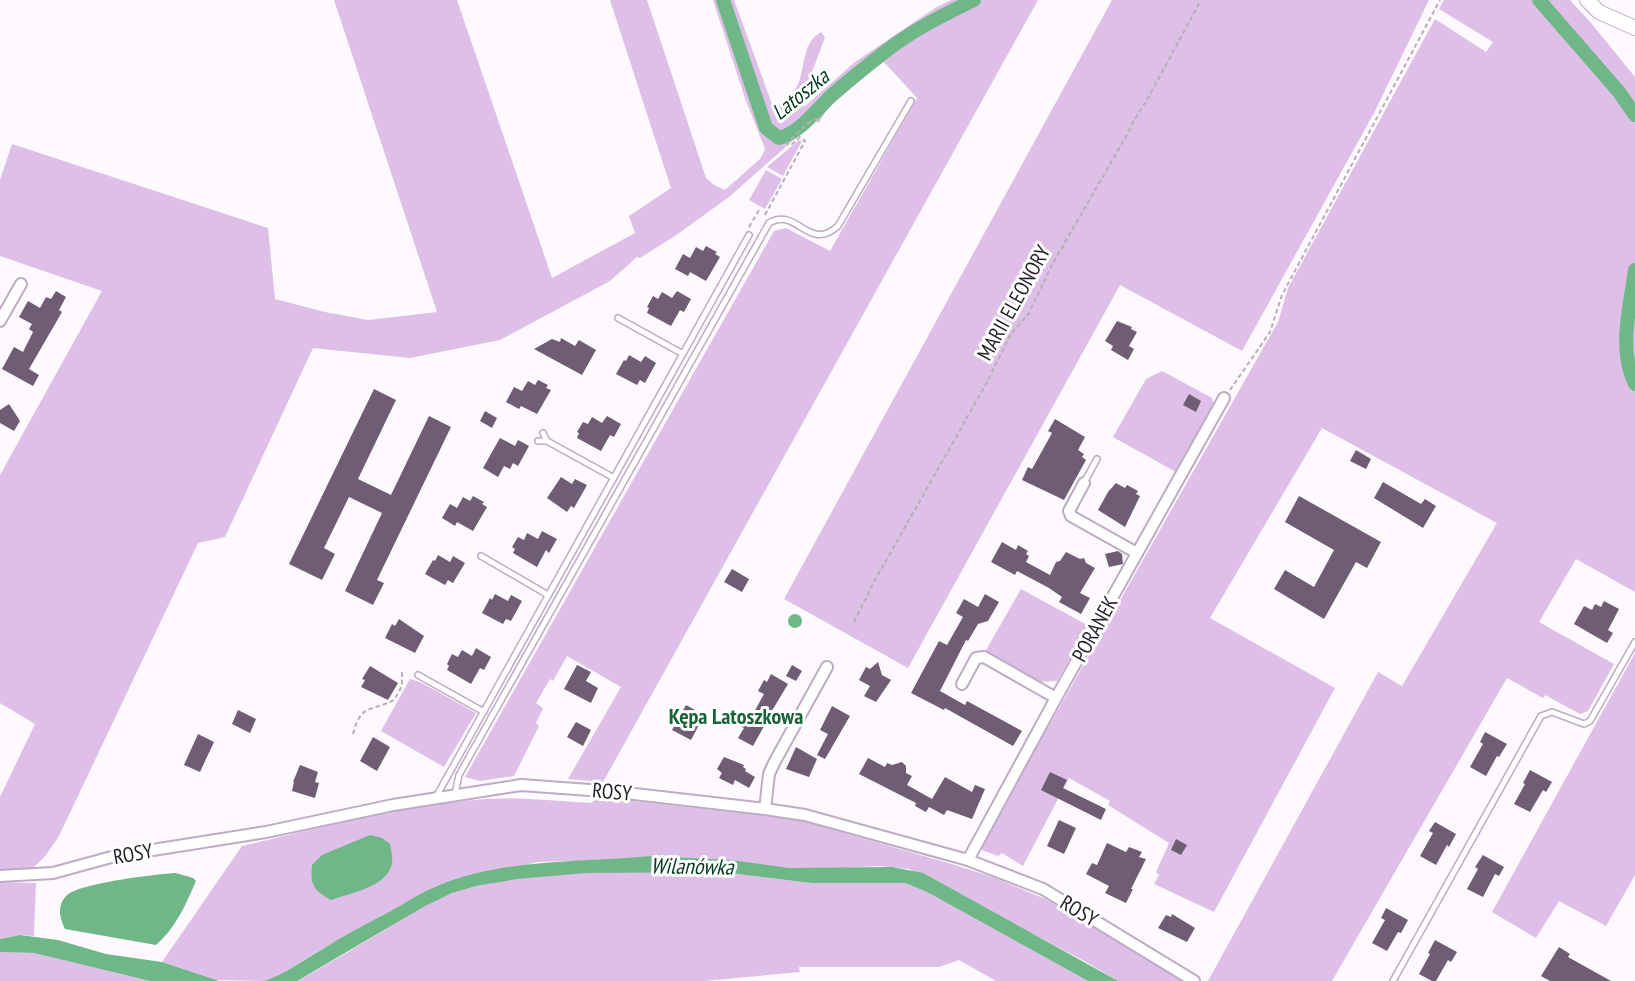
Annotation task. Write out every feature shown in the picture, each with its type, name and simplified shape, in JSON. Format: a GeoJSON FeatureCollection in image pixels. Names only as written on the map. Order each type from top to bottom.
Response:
{"type":"FeatureCollection","features":[{"type":"Feature","properties":{"kind":"street"},"geometry":{"type":"LineString","coordinates":[[1587,0],[1599,12],[1635,28]]}},
{"type":"Feature","properties":{"kind":"street"},"geometry":{"type":"LineString","coordinates":[[0,321],[21,284]]}},
{"type":"Feature","properties":{"kind":"street","name":"PORANEK"},"geometry":{"type":"LineString","coordinates":[[968,860],[1224,398]]}},
{"type":"Feature","properties":{"kind":"street"},"geometry":{"type":"LineString","coordinates":[[1084,483],[1069,511],[1071,516],[1137,554]]}},
{"type":"Feature","properties":{"kind":"street"},"geometry":{"type":"LineString","coordinates":[[962,684],[976,658],[984,657],[1056,698]]}},
{"type":"Feature","properties":{"kind":"street"},"geometry":{"type":"LineString","coordinates":[[765,808],[768,781],[774,763],[827,667]]}},
{"type":"Feature","properties":{"kind":"street","name":"ROSY"},"geometry":{"type":"LineString","coordinates":[[0,876],[53,873],[115,856],[266,832],[393,805],[521,784],[616,792],[765,808],[805,815],[968,860],[1043,889],[1194,981]]}},
{"type":"Feature","properties":{"kind":"lane"},"geometry":{"type":"LineString","coordinates":[[455,795],[459,775],[769,223],[776,219],[783,219],[816,235],[823,236],[832,232],[838,226],[910,101]]}},
{"type":"Feature","properties":{"kind":"lane"},"geometry":{"type":"LineString","coordinates":[[435,799],[749,235]]}},
{"type":"Feature","properties":{"kind":"lane"},"geometry":{"type":"LineString","coordinates":[[618,318],[683,354]]}},
{"type":"Feature","properties":{"kind":"lane"},"geometry":{"type":"LineString","coordinates":[[543,433],[547,441]]}},
{"type":"Feature","properties":{"kind":"lane"},"geometry":{"type":"LineString","coordinates":[[538,441],[547,441],[614,478]]}},
{"type":"Feature","properties":{"kind":"lane"},"geometry":{"type":"LineString","coordinates":[[1084,483],[1097,459]]}},
{"type":"Feature","properties":{"kind":"lane"},"geometry":{"type":"LineString","coordinates":[[481,556],[548,595]]}},
{"type":"Feature","properties":{"kind":"lane"},"geometry":{"type":"LineString","coordinates":[[1393,981],[1541,716],[1552,712],[1584,724],[1590,721],[1635,642]]}},
{"type":"Feature","properties":{"kind":"lane"},"geometry":{"type":"LineString","coordinates":[[418,675],[484,712]]}},
{"type":"Feature","properties":{"kind":"path","name":"MARII ELEONORY"},"geometry":{"type":"LineString","coordinates":[[854,622],[873,582],[986,384],[1011,334],[1029,313],[1053,263],[1146,102],[1201,0]]}},
{"type":"Feature","properties":{"kind":"path"},"geometry":{"type":"LineString","coordinates":[[1224,398],[1270,332],[1286,286],[1440,0]]}},
{"type":"Feature","properties":{"kind":"path"},"geometry":{"type":"LineString","coordinates":[[765,215],[805,141],[800,137],[790,145],[787,143],[808,123],[819,118]]}},
{"type":"Feature","properties":{"kind":"path"},"geometry":{"type":"LineString","coordinates":[[749,235],[747,232],[759,210]]}},
{"type":"Feature","properties":{"kind":"path"},"geometry":{"type":"LineString","coordinates":[[353,734],[363,711],[394,700],[402,686],[402,671]]}},
{"type":"Feature","properties":{"kind":"shaded area"},"geometry":{"type":"Polygon","coordinates":[[[334,0],[457,0],[552,278],[635,233],[629,216],[671,188],[610,0],[647,0],[706,178],[725,190],[761,158],[765,149],[745,98],[713,0],[734,0],[772,104],[777,106],[790,96],[797,86],[808,48],[815,36],[821,32],[825,37],[808,83],[804,107],[855,62],[935,8],[951,0],[1038,0],[603,782],[568,779],[621,687],[567,656],[553,681],[550,679],[536,703],[543,708],[536,723],[539,726],[514,776],[480,781],[465,777],[774,231],[786,228],[830,251],[917,98],[883,61],[827,109],[819,123],[815,121],[729,197],[675,236],[640,258],[637,257],[610,281],[500,340],[410,358],[313,348],[225,537],[198,543],[59,836],[46,855],[31,870],[0,871],[0,797],[35,724],[0,703],[0,475],[102,291],[0,256],[0,180],[12,144],[268,228],[275,299],[368,320],[437,312],[334,0]]]}},
{"type":"Feature","properties":{"kind":"shaded area"},"geometry":{"type":"Polygon","coordinates":[[[1112,0],[1429,0],[1374,113],[1242,351],[1120,285],[908,668],[784,599],[1112,0]]]}},
{"type":"Feature","properties":{"kind":"shaded area"},"geometry":{"type":"Polygon","coordinates":[[[1444,0],[1570,0],[1635,77],[1635,592],[1576,559],[1539,622],[1614,664],[1588,711],[1580,714],[1545,695],[1543,698],[1507,678],[1332,981],[1208,981],[1378,672],[1402,686],[1497,523],[1322,428],[1210,618],[1335,688],[1214,912],[1154,884],[1159,875],[1156,872],[1169,843],[1108,805],[1110,801],[1069,778],[1023,866],[1002,853],[998,856],[979,849],[1278,322],[1288,288],[1435,19],[1486,52],[1493,42],[1439,9],[1444,0]]]}},
{"type":"Feature","properties":{"kind":"shaded area"},"geometry":{"type":"Polygon","coordinates":[[[799,140],[802,141],[783,176],[767,167],[799,140]]]}},
{"type":"Feature","properties":{"kind":"shaded area"},"geometry":{"type":"Polygon","coordinates":[[[766,170],[782,179],[765,209],[749,200],[766,170]]]}},
{"type":"Feature","properties":{"kind":"shaded area"},"geometry":{"type":"Polygon","coordinates":[[[1162,371],[1212,398],[1214,405],[1176,472],[1113,437],[1146,379],[1162,371]]]}},
{"type":"Feature","properties":{"kind":"shaded area"},"geometry":{"type":"Polygon","coordinates":[[[1021,589],[1089,626],[1057,681],[1037,682],[985,652],[1021,589]]]}},
{"type":"Feature","properties":{"kind":"shaded area"},"geometry":{"type":"Polygon","coordinates":[[[1635,653],[1635,875],[1606,926],[1559,901],[1536,938],[1492,912],[1635,653]]]}},
{"type":"Feature","properties":{"kind":"shaded area"},"geometry":{"type":"Polygon","coordinates":[[[410,679],[420,682],[476,713],[444,767],[381,731],[410,679]]]}},
{"type":"Feature","properties":{"kind":"shaded area"},"geometry":{"type":"Polygon","coordinates":[[[596,797],[796,819],[955,865],[993,877],[1043,898],[1183,981],[1118,981],[909,869],[879,866],[789,868],[650,856],[612,860],[538,862],[436,886],[322,949],[277,977],[265,981],[214,980],[162,962],[242,846],[424,806],[486,799],[592,803],[596,797]]]}},
{"type":"Feature","properties":{"kind":"shaded area"},"geometry":{"type":"Polygon","coordinates":[[[722,872],[811,883],[905,883],[927,892],[1088,981],[996,981],[959,960],[939,967],[799,967],[800,972],[704,981],[297,981],[420,909],[452,893],[501,881],[553,874],[722,872]]]}},
{"type":"Feature","properties":{"kind":"shaded area"},"geometry":{"type":"Polygon","coordinates":[[[0,882],[36,883],[34,936],[20,935],[0,939],[0,882]]]}},
{"type":"Feature","properties":{"kind":"shaded area"},"geometry":{"type":"Polygon","coordinates":[[[0,952],[34,953],[150,981],[0,981],[0,952]]]}},
{"type":"Feature","properties":{"kind":"water"},"geometry":{"type":"Polygon","coordinates":[[[795,614],[800,616],[802,621],[800,626],[795,628],[790,626],[788,621],[790,616],[795,614]]]}},
{"type":"Feature","properties":{"kind":"water"},"geometry":{"type":"Polygon","coordinates":[[[370,835],[382,838],[390,844],[392,864],[389,872],[383,878],[367,888],[331,900],[314,887],[312,865],[322,855],[370,835]]]}},
{"type":"Feature","properties":{"kind":"water","name":"Wilanówka"},"geometry":{"type":"Polygon","coordinates":[[[650,856],[731,860],[789,868],[892,867],[923,873],[1118,981],[1088,981],[927,892],[905,883],[811,883],[722,872],[586,873],[517,879],[476,886],[452,893],[425,906],[297,981],[265,981],[425,892],[463,877],[515,866],[650,856]]]}},
{"type":"Feature","properties":{"kind":"water"},"geometry":{"type":"Polygon","coordinates":[[[176,873],[196,881],[174,924],[156,945],[65,929],[60,916],[60,907],[67,895],[87,887],[119,880],[176,873]]]}},
{"type":"Feature","properties":{"kind":"water"},"geometry":{"type":"Polygon","coordinates":[[[20,935],[58,940],[106,954],[162,962],[219,981],[150,981],[34,953],[0,952],[0,939],[20,935]]]}},
{"type":"Feature","properties":{"kind":"building"},"geometry":{"type":"Polygon","coordinates":[[[706,246],[717,252],[715,254],[720,257],[706,281],[690,272],[688,276],[675,269],[683,254],[690,258],[696,247],[703,251],[706,246]]]}},
{"type":"Feature","properties":{"kind":"building"},"geometry":{"type":"Polygon","coordinates":[[[56,291],[66,297],[59,310],[62,312],[29,369],[39,375],[33,386],[2,369],[14,347],[23,352],[33,332],[29,329],[32,324],[19,317],[28,301],[40,308],[46,297],[51,299],[56,291]]]}},
{"type":"Feature","properties":{"kind":"building"},"geometry":{"type":"Polygon","coordinates":[[[677,291],[691,299],[684,312],[680,310],[671,326],[647,313],[649,308],[647,307],[653,296],[658,299],[662,292],[672,298],[677,291]]]}},
{"type":"Feature","properties":{"kind":"building"},"geometry":{"type":"Polygon","coordinates":[[[1117,321],[1132,327],[1131,329],[1137,332],[1129,346],[1134,349],[1128,360],[1111,350],[1113,346],[1105,341],[1117,321]]]}},
{"type":"Feature","properties":{"kind":"building"},"geometry":{"type":"Polygon","coordinates":[[[561,338],[575,346],[579,340],[596,350],[582,375],[534,349],[552,339],[560,342],[561,338]]]}},
{"type":"Feature","properties":{"kind":"building"},"geometry":{"type":"Polygon","coordinates":[[[629,355],[641,362],[645,356],[656,363],[645,383],[640,380],[637,385],[616,374],[629,355]]]}},
{"type":"Feature","properties":{"kind":"building"},"geometry":{"type":"Polygon","coordinates":[[[538,380],[548,385],[546,388],[551,390],[537,414],[521,406],[519,409],[506,402],[514,387],[522,391],[528,381],[535,385],[538,380]]]}},
{"type":"Feature","properties":{"kind":"building"},"geometry":{"type":"Polygon","coordinates":[[[374,389],[396,400],[358,479],[391,495],[429,416],[451,427],[377,580],[384,583],[373,605],[345,591],[382,513],[349,497],[324,548],[335,554],[322,580],[289,564],[374,389]]]}},
{"type":"Feature","properties":{"kind":"building"},"geometry":{"type":"Polygon","coordinates":[[[1189,394],[1201,401],[1196,412],[1183,405],[1189,394]]]}},
{"type":"Feature","properties":{"kind":"building"},"geometry":{"type":"Polygon","coordinates":[[[9,404],[20,421],[14,431],[0,423],[0,410],[9,404]]]}},
{"type":"Feature","properties":{"kind":"building"},"geometry":{"type":"Polygon","coordinates":[[[485,411],[497,418],[492,428],[480,421],[485,411]]]}},
{"type":"Feature","properties":{"kind":"building"},"geometry":{"type":"Polygon","coordinates":[[[607,416],[621,424],[614,437],[610,435],[601,451],[577,438],[579,433],[577,432],[583,422],[588,424],[592,417],[602,423],[607,416]]]}},
{"type":"Feature","properties":{"kind":"building"},"geometry":{"type":"Polygon","coordinates":[[[1055,419],[1085,437],[1078,450],[1084,454],[1082,457],[1086,460],[1064,500],[1022,480],[1028,467],[1032,469],[1052,433],[1048,431],[1055,419]]]}},
{"type":"Feature","properties":{"kind":"building"},"geometry":{"type":"Polygon","coordinates":[[[500,438],[515,446],[518,440],[529,446],[518,466],[513,463],[510,469],[504,466],[498,477],[483,468],[500,438]]]}},
{"type":"Feature","properties":{"kind":"building"},"geometry":{"type":"Polygon","coordinates":[[[1356,450],[1371,459],[1366,469],[1350,461],[1356,450]]]}},
{"type":"Feature","properties":{"kind":"building"},"geometry":{"type":"Polygon","coordinates":[[[561,477],[572,484],[575,479],[587,485],[574,508],[571,506],[567,512],[547,498],[561,477]]]}},
{"type":"Feature","properties":{"kind":"building"},"geometry":{"type":"Polygon","coordinates":[[[1383,482],[1421,504],[1425,499],[1436,506],[1423,528],[1374,498],[1383,482]]]}},
{"type":"Feature","properties":{"kind":"building"},"geometry":{"type":"Polygon","coordinates":[[[1116,483],[1125,488],[1127,485],[1138,491],[1136,494],[1140,496],[1125,527],[1098,510],[1116,483]]]}},
{"type":"Feature","properties":{"kind":"building"},"geometry":{"type":"Polygon","coordinates":[[[473,496],[484,502],[482,504],[487,507],[473,531],[457,522],[455,526],[442,518],[450,504],[457,508],[463,497],[470,501],[473,496]]]}},
{"type":"Feature","properties":{"kind":"building"},"geometry":{"type":"Polygon","coordinates":[[[1299,496],[1381,542],[1367,568],[1356,562],[1324,619],[1274,589],[1285,570],[1314,587],[1334,550],[1285,522],[1299,496]]]}},
{"type":"Feature","properties":{"kind":"building"},"geometry":{"type":"Polygon","coordinates":[[[542,531],[557,539],[549,553],[546,550],[537,567],[513,553],[515,549],[512,547],[518,537],[524,540],[527,533],[538,539],[542,531]]]}},
{"type":"Feature","properties":{"kind":"building"},"geometry":{"type":"Polygon","coordinates":[[[1002,542],[1016,550],[1018,545],[1028,551],[1026,554],[1029,556],[1026,562],[1050,575],[1056,562],[1060,561],[1066,552],[1080,559],[1084,558],[1086,563],[1095,568],[1080,593],[1090,598],[1081,614],[1059,602],[1062,597],[1049,588],[1017,571],[1015,575],[991,562],[1002,542]]]}},
{"type":"Feature","properties":{"kind":"building"},"geometry":{"type":"Polygon","coordinates":[[[1118,551],[1122,554],[1123,564],[1109,567],[1105,554],[1118,551]]]}},
{"type":"Feature","properties":{"kind":"building"},"geometry":{"type":"Polygon","coordinates":[[[438,555],[450,562],[453,556],[465,563],[453,583],[448,580],[445,585],[425,574],[438,555]]]}},
{"type":"Feature","properties":{"kind":"building"},"geometry":{"type":"Polygon","coordinates":[[[732,569],[749,579],[742,592],[724,582],[732,569]]]}},
{"type":"Feature","properties":{"kind":"building"},"geometry":{"type":"Polygon","coordinates":[[[495,594],[508,601],[511,595],[522,601],[511,621],[506,619],[503,624],[482,613],[490,598],[492,600],[495,594]]]}},
{"type":"Feature","properties":{"kind":"building"},"geometry":{"type":"Polygon","coordinates":[[[985,594],[999,602],[988,621],[978,624],[968,641],[966,640],[940,691],[965,705],[967,701],[1022,731],[1013,746],[945,708],[944,710],[911,693],[939,641],[947,645],[963,617],[956,613],[964,599],[978,607],[985,594]]]}},
{"type":"Feature","properties":{"kind":"building"},"geometry":{"type":"Polygon","coordinates":[[[1604,601],[1619,609],[1608,630],[1613,633],[1607,643],[1574,624],[1584,606],[1592,610],[1595,604],[1601,607],[1604,601]]]}},
{"type":"Feature","properties":{"kind":"building"},"geometry":{"type":"Polygon","coordinates":[[[399,619],[424,636],[415,653],[385,638],[392,624],[395,626],[399,619]]]}},
{"type":"Feature","properties":{"kind":"building"},"geometry":{"type":"Polygon","coordinates":[[[476,648],[491,657],[484,670],[480,668],[471,684],[447,670],[452,654],[458,657],[462,650],[472,656],[476,648]]]}},
{"type":"Feature","properties":{"kind":"building"},"geometry":{"type":"Polygon","coordinates":[[[878,662],[882,675],[891,680],[876,702],[864,696],[870,686],[859,680],[866,667],[870,669],[878,662]]]}},
{"type":"Feature","properties":{"kind":"building"},"geometry":{"type":"Polygon","coordinates":[[[577,665],[591,672],[586,681],[598,688],[591,703],[564,689],[577,665]]]}},
{"type":"Feature","properties":{"kind":"building"},"geometry":{"type":"Polygon","coordinates":[[[792,665],[802,671],[796,681],[786,676],[792,665]]]}},
{"type":"Feature","properties":{"kind":"building"},"geometry":{"type":"Polygon","coordinates":[[[370,666],[398,683],[388,700],[361,687],[365,680],[362,679],[370,666]]]}},
{"type":"Feature","properties":{"kind":"building"},"geometry":{"type":"Polygon","coordinates":[[[771,674],[788,684],[773,709],[763,719],[767,721],[753,746],[738,738],[744,728],[740,726],[745,717],[749,719],[753,714],[764,694],[758,691],[764,680],[767,682],[771,674]]]}},
{"type":"Feature","properties":{"kind":"building"},"geometry":{"type":"Polygon","coordinates":[[[686,705],[704,715],[691,740],[672,730],[686,705]]]}},
{"type":"Feature","properties":{"kind":"building"},"geometry":{"type":"Polygon","coordinates":[[[832,706],[850,716],[825,759],[817,755],[828,734],[820,730],[832,706]]]}},
{"type":"Feature","properties":{"kind":"building"},"geometry":{"type":"Polygon","coordinates":[[[238,710],[256,719],[250,733],[232,724],[238,710]]]}},
{"type":"Feature","properties":{"kind":"building"},"geometry":{"type":"Polygon","coordinates":[[[576,722],[591,730],[583,746],[567,737],[576,722]]]}},
{"type":"Feature","properties":{"kind":"building"},"geometry":{"type":"Polygon","coordinates":[[[1485,732],[1507,744],[1486,776],[1470,767],[1483,744],[1480,742],[1485,732]]]}},
{"type":"Feature","properties":{"kind":"building"},"geometry":{"type":"Polygon","coordinates":[[[198,734],[214,742],[200,772],[184,765],[198,734]]]}},
{"type":"Feature","properties":{"kind":"building"},"geometry":{"type":"Polygon","coordinates":[[[373,737],[390,747],[377,771],[360,761],[373,737]]]}},
{"type":"Feature","properties":{"kind":"building"},"geometry":{"type":"Polygon","coordinates":[[[796,747],[817,759],[809,777],[786,769],[796,747]]]}},
{"type":"Feature","properties":{"kind":"building"},"geometry":{"type":"Polygon","coordinates":[[[724,757],[744,765],[745,771],[755,777],[749,788],[735,780],[733,785],[719,778],[722,773],[717,769],[724,757]]]}},
{"type":"Feature","properties":{"kind":"building"},"geometry":{"type":"Polygon","coordinates":[[[868,758],[885,767],[887,763],[892,765],[902,762],[906,766],[906,773],[912,776],[907,785],[932,799],[945,777],[972,792],[975,785],[985,789],[972,819],[947,810],[944,815],[929,807],[926,812],[915,806],[916,803],[859,774],[868,758]]]}},
{"type":"Feature","properties":{"kind":"building"},"geometry":{"type":"Polygon","coordinates":[[[300,765],[318,772],[315,782],[319,783],[315,798],[292,791],[300,765]]]}},
{"type":"Feature","properties":{"kind":"building"},"geometry":{"type":"Polygon","coordinates":[[[1530,770],[1552,782],[1546,792],[1543,790],[1530,812],[1514,804],[1530,770]]]}},
{"type":"Feature","properties":{"kind":"building"},"geometry":{"type":"Polygon","coordinates":[[[1050,772],[1067,780],[1063,788],[1106,809],[1101,820],[1041,790],[1050,772]]]}},
{"type":"Feature","properties":{"kind":"building"},"geometry":{"type":"Polygon","coordinates":[[[1059,820],[1076,828],[1064,854],[1047,846],[1059,820]]]}},
{"type":"Feature","properties":{"kind":"building"},"geometry":{"type":"Polygon","coordinates":[[[1435,822],[1456,834],[1436,865],[1420,856],[1433,833],[1429,831],[1435,822]]]}},
{"type":"Feature","properties":{"kind":"building"},"geometry":{"type":"Polygon","coordinates":[[[1176,839],[1187,845],[1181,855],[1171,850],[1176,839]]]}},
{"type":"Feature","properties":{"kind":"building"},"geometry":{"type":"Polygon","coordinates":[[[1107,843],[1126,852],[1129,847],[1142,852],[1139,857],[1146,859],[1126,903],[1105,893],[1109,886],[1086,874],[1092,863],[1097,865],[1107,843]]]}},
{"type":"Feature","properties":{"kind":"building"},"geometry":{"type":"Polygon","coordinates":[[[1483,855],[1504,867],[1499,876],[1495,874],[1483,897],[1467,889],[1478,869],[1475,867],[1483,855]]]}},
{"type":"Feature","properties":{"kind":"building"},"geometry":{"type":"Polygon","coordinates":[[[1386,908],[1408,920],[1387,951],[1372,943],[1385,920],[1381,918],[1386,908]]]}},
{"type":"Feature","properties":{"kind":"building"},"geometry":{"type":"Polygon","coordinates":[[[1172,914],[1195,928],[1187,942],[1158,928],[1166,915],[1171,917],[1172,914]]]}},
{"type":"Feature","properties":{"kind":"building"},"geometry":{"type":"Polygon","coordinates":[[[1435,940],[1457,952],[1451,962],[1448,960],[1436,981],[1432,981],[1419,974],[1435,940]]]}},
{"type":"Feature","properties":{"kind":"building"},"geometry":{"type":"Polygon","coordinates":[[[1559,947],[1570,954],[1568,957],[1611,981],[1550,981],[1541,976],[1559,947]]]}},
{"type":"Feature","properties":{"kind":"waterway","name":"Latoszka"},"geometry":{"type":"LineString","coordinates":[[723,0],[766,128],[779,138],[801,126],[838,89],[896,43],[928,23],[974,0]]}},
{"type":"Feature","properties":{"kind":"waterway","name":"Latoszka"},"geometry":{"type":"LineString","coordinates":[[1539,0],[1619,92],[1635,115]]}},
{"type":"Feature","properties":{"kind":"waterway","name":"Latoszka"},"geometry":{"type":"LineString","coordinates":[[1635,270],[1626,342],[1627,357],[1635,384]]}},
{"type":"Feature","properties":{"kind":"district","name":"Kępa Latoszkowa"},"geometry":{"type":"Point","coordinates":[736,716]}}]}
